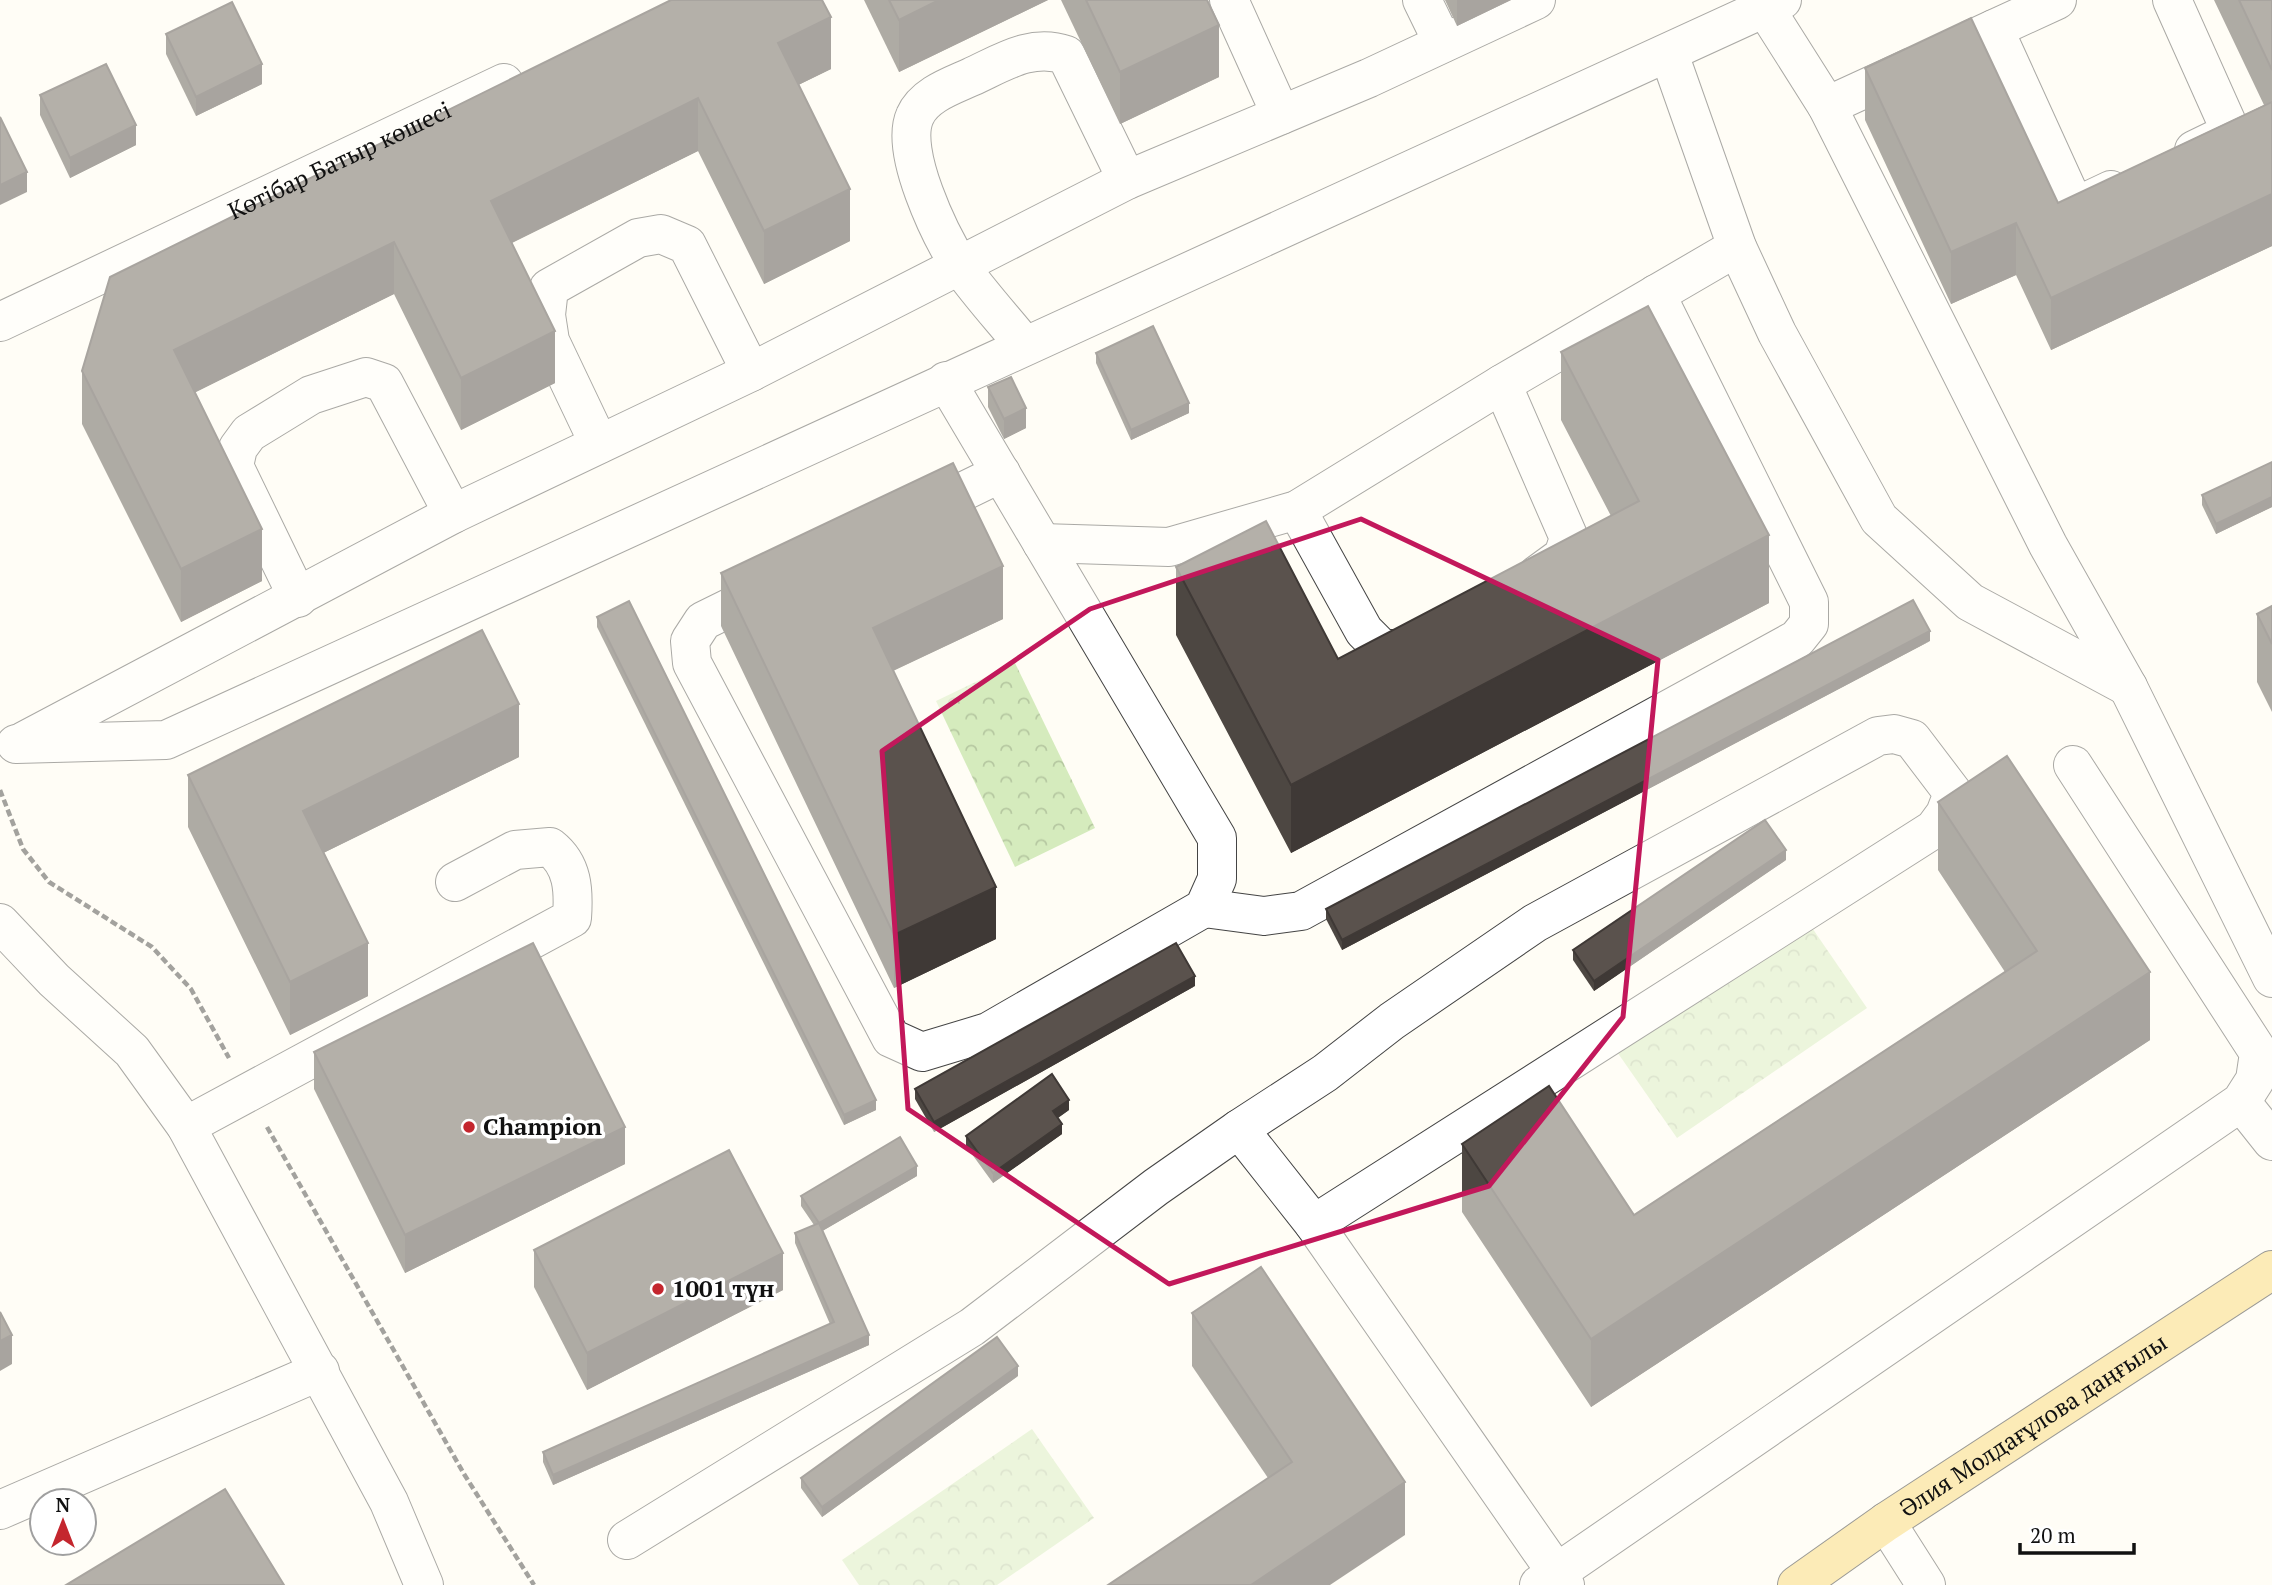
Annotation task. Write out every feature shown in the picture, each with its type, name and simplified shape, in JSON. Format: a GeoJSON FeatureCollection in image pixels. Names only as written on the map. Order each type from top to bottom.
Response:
{"type":"FeatureCollection","features":[{"type":"Feature","properties":{"kind":"main road","name":"Әлия Молдағұлова даңғылы"},"geometry":{"type":"LineString","coordinates":[[1797,1585],[1886,1522],[2272,1270]]}},
{"type":"Feature","properties":{"kind":"street"},"geometry":{"type":"LineString","coordinates":[[1229,0],[1282,115]]}},
{"type":"Feature","properties":{"kind":"street"},"geometry":{"type":"LineString","coordinates":[[1422,0],[1443,43]]}},
{"type":"Feature","properties":{"kind":"street"},"geometry":{"type":"LineString","coordinates":[[8,749],[453,514],[751,372],[1126,180],[1282,115],[1536,0]]}},
{"type":"Feature","properties":{"kind":"street"},"geometry":{"type":"LineString","coordinates":[[1827,106],[2057,0]]}},
{"type":"Feature","properties":{"kind":"street"},"geometry":{"type":"LineString","coordinates":[[1994,29],[2075,207],[2231,132],[2172,0]]}},
{"type":"Feature","properties":{"kind":"street"},"geometry":{"type":"LineString","coordinates":[[8,749],[166,740],[1774,4],[2048,545],[2127,687],[2272,978]]}},
{"type":"Feature","properties":{"kind":"street"},"geometry":{"type":"LineString","coordinates":[[1024,345],[959,265],[915,171],[910,136],[915,115],[937,93],[1028,51],[1050,50],[1066,55],[1126,180]]}},
{"type":"Feature","properties":{"kind":"street"},"geometry":{"type":"LineString","coordinates":[[1669,54],[1737,247],[1777,333],[1879,519],[1970,602],[2127,687]]}},
{"type":"Feature","properties":{"kind":"street","name":"Көтібар Батыр көшесі"},"geometry":{"type":"LineString","coordinates":[[0,322],[541,65]]}},
{"type":"Feature","properties":{"kind":"street"},"geometry":{"type":"LineString","coordinates":[[599,444],[550,341],[546,315],[549,288],[639,238],[661,234],[687,245],[751,372]]}},
{"type":"Feature","properties":{"kind":"street"},"geometry":{"type":"LineString","coordinates":[[1042,543],[1169,547],[1297,510],[1502,384],[1737,247]]}},
{"type":"Feature","properties":{"kind":"street"},"geometry":{"type":"LineString","coordinates":[[1204,908],[1264,916],[1301,911],[1797,639],[1810,624],[1810,602],[1656,294]]}},
{"type":"Feature","properties":{"kind":"street"},"geometry":{"type":"LineString","coordinates":[[298,598],[234,466],[238,448],[249,433],[311,394],[366,377],[384,383],[453,514]]}},
{"type":"Feature","properties":{"kind":"street"},"geometry":{"type":"LineString","coordinates":[[802,572],[702,621],[690,641],[691,663],[891,1038],[922,1052],[988,1032],[1204,908],[1217,879],[1217,838],[946,381]]}},
{"type":"Feature","properties":{"kind":"street"},"geometry":{"type":"LineString","coordinates":[[1502,384],[1569,538],[1563,555],[1551,566],[1506,592]]}},
{"type":"Feature","properties":{"kind":"street"},"geometry":{"type":"LineString","coordinates":[[889,528],[1000,473]]}},
{"type":"Feature","properties":{"kind":"street"},"geometry":{"type":"LineString","coordinates":[[1297,510],[1364,631],[1382,649],[1403,649],[1449,624]]}},
{"type":"Feature","properties":{"kind":"street"},"geometry":{"type":"LineString","coordinates":[[627,1541],[972,1327],[1156,1187],[1325,1073],[1392,1021],[1535,923],[1878,736],[1894,734],[1912,739],[1953,793],[1945,814],[1934,829],[1314,1224]]}},
{"type":"Feature","properties":{"kind":"street"},"geometry":{"type":"LineString","coordinates":[[1240,1129],[1314,1224],[1553,1581],[2241,1102],[2255,1080],[2259,1053],[2073,765]]}},
{"type":"Feature","properties":{"kind":"street"},"geometry":{"type":"LineString","coordinates":[[186,1126],[572,918],[575,888],[563,856],[550,847],[514,850],[455,882]]}},
{"type":"Feature","properties":{"kind":"street"},"geometry":{"type":"LineString","coordinates":[[0,923],[54,980],[132,1051],[186,1126],[389,1502],[424,1585]]}},
{"type":"Feature","properties":{"kind":"street"},"geometry":{"type":"LineString","coordinates":[[2241,1102],[2272,1141]]}},
{"type":"Feature","properties":{"kind":"street"},"geometry":{"type":"LineString","coordinates":[[0,1510],[320,1371]]}},
{"type":"Feature","properties":{"kind":"street"},"geometry":{"type":"LineString","coordinates":[[1886,1522],[1926,1585]]}},
{"type":"Feature","properties":{"kind":"path"},"geometry":{"type":"LineString","coordinates":[[0,790],[23,849],[48,882],[152,947],[191,989],[247,1093],[464,1474],[534,1585]]}},
{"type":"Feature","properties":{"kind":"highlighted area"},"geometry":{"type":"Polygon","coordinates":[[[1361,519],[1658,660],[1623,1017],[1489,1186],[1169,1284],[908,1109],[882,751],[1090,609],[1361,519]]]}},
{"type":"Feature","properties":{"kind":"green space"},"geometry":{"type":"Polygon","coordinates":[[[1015,663],[1095,828],[1015,867],[936,701],[1015,663]]]}},
{"type":"Feature","properties":{"kind":"green space"},"geometry":{"type":"Polygon","coordinates":[[[1806,919],[1867,1008],[1677,1138],[1615,1049],[1806,919]]]}},
{"type":"Feature","properties":{"kind":"green space"},"geometry":{"type":"Polygon","coordinates":[[[1032,1429],[1094,1518],[997,1585],[859,1585],[842,1560],[1032,1429]]]}},
{"type":"Feature","properties":{"kind":"building"},"geometry":{"type":"Polygon","coordinates":[[[671,0],[822,0],[831,17],[778,43],[850,189],[764,231],[698,98],[491,201],[555,331],[461,378],[394,242],[174,350],[262,529],[181,569],[82,371],[110,277],[671,0]]]}},
{"type":"Feature","properties":{"kind":"building"},"geometry":{"type":"Polygon","coordinates":[[[889,0],[939,0],[899,20],[889,0]]]}},
{"type":"Feature","properties":{"kind":"building"},"geometry":{"type":"Polygon","coordinates":[[[1086,0],[1207,0],[1219,25],[1120,72],[1086,0]]]}},
{"type":"Feature","properties":{"kind":"building"},"geometry":{"type":"Polygon","coordinates":[[[2239,0],[2272,0],[2272,70],[2239,0]]]}},
{"type":"Feature","properties":{"kind":"building"},"geometry":{"type":"Polygon","coordinates":[[[232,2],[262,64],[196,97],[166,34],[232,2]]]}},
{"type":"Feature","properties":{"kind":"building"},"geometry":{"type":"Polygon","coordinates":[[[1971,18],[2058,203],[2272,102],[2272,194],[2051,298],[2016,223],[1951,252],[1865,68],[1971,18]]]}},
{"type":"Feature","properties":{"kind":"building"},"geometry":{"type":"Polygon","coordinates":[[[106,64],[136,125],[70,158],[40,95],[106,64]]]}},
{"type":"Feature","properties":{"kind":"building"},"geometry":{"type":"Polygon","coordinates":[[[0,117],[27,172],[0,185],[0,117]]]}},
{"type":"Feature","properties":{"kind":"building"},"geometry":{"type":"Polygon","coordinates":[[[1648,306],[1769,535],[1291,785],[1176,567],[1266,521],[1338,659],[1639,501],[1561,352],[1648,306]]]}},
{"type":"Feature","properties":{"kind":"building"},"geometry":{"type":"Polygon","coordinates":[[[1153,326],[1189,403],[1131,430],[1096,353],[1153,326]]]}},
{"type":"Feature","properties":{"kind":"building"},"geometry":{"type":"Polygon","coordinates":[[[1011,377],[1026,408],[1004,419],[988,387],[1011,377]]]}},
{"type":"Feature","properties":{"kind":"building"},"geometry":{"type":"Polygon","coordinates":[[[2272,462],[2272,497],[2216,524],[2202,495],[2272,462]]]}},
{"type":"Feature","properties":{"kind":"building"},"geometry":{"type":"Polygon","coordinates":[[[953,463],[1003,566],[873,628],[996,887],[894,935],[721,573],[953,463]]]}},
{"type":"Feature","properties":{"kind":"building"},"geometry":{"type":"Polygon","coordinates":[[[1913,600],[1930,631],[1342,940],[1326,909],[1913,600]]]}},
{"type":"Feature","properties":{"kind":"building"},"geometry":{"type":"Polygon","coordinates":[[[629,601],[876,1100],[844,1115],[597,617],[629,601]]]}},
{"type":"Feature","properties":{"kind":"building"},"geometry":{"type":"Polygon","coordinates":[[[2272,606],[2272,644],[2257,614],[2272,606]]]}},
{"type":"Feature","properties":{"kind":"building"},"geometry":{"type":"Polygon","coordinates":[[[482,630],[519,704],[303,811],[368,943],[290,982],[188,775],[482,630]]]}},
{"type":"Feature","properties":{"kind":"building"},"geometry":{"type":"Polygon","coordinates":[[[2007,756],[2150,972],[1591,1339],[1462,1144],[1549,1086],[1634,1215],[2037,951],[1938,802],[2007,756]]]}},
{"type":"Feature","properties":{"kind":"building"},"geometry":{"type":"Polygon","coordinates":[[[1765,820],[1786,850],[1594,981],[1573,950],[1765,820]]]}},
{"type":"Feature","properties":{"kind":"building","name":"Champion"},"geometry":{"type":"Polygon","coordinates":[[[533,943],[625,1127],[405,1235],[314,1052],[533,943]]]}},
{"type":"Feature","properties":{"kind":"building"},"geometry":{"type":"Polygon","coordinates":[[[1176,943],[1195,976],[934,1122],[915,1089],[1176,943]]]}},
{"type":"Feature","properties":{"kind":"building"},"geometry":{"type":"Polygon","coordinates":[[[1052,1074],[1069,1100],[1053,1111],[1062,1124],[993,1173],[966,1136],[1052,1074]]]}},
{"type":"Feature","properties":{"kind":"building"},"geometry":{"type":"Polygon","coordinates":[[[900,1137],[917,1166],[819,1223],[801,1196],[900,1137]]]}},
{"type":"Feature","properties":{"kind":"building","name":"1001 түн"},"geometry":{"type":"Polygon","coordinates":[[[729,1150],[783,1253],[587,1353],[534,1250],[729,1150]]]}},
{"type":"Feature","properties":{"kind":"building"},"geometry":{"type":"Polygon","coordinates":[[[819,1223],[869,1335],[553,1475],[543,1452],[834,1322],[795,1233],[819,1223]]]}},
{"type":"Feature","properties":{"kind":"building"},"geometry":{"type":"Polygon","coordinates":[[[1261,1267],[1405,1482],[1251,1585],[1108,1585],[1292,1462],[1192,1313],[1261,1267]]]}},
{"type":"Feature","properties":{"kind":"building"},"geometry":{"type":"Polygon","coordinates":[[[0,1312],[12,1335],[0,1341],[0,1312]]]}},
{"type":"Feature","properties":{"kind":"building"},"geometry":{"type":"Polygon","coordinates":[[[997,1337],[1018,1366],[822,1507],[801,1478],[997,1337]]]}},
{"type":"Feature","properties":{"kind":"building"},"geometry":{"type":"Polygon","coordinates":[[[225,1489],[284,1585],[66,1585],[225,1489]]]}},
{"type":"Feature","properties":{"kind":"place","name":"Champion"},"geometry":{"type":"Point","coordinates":[469,1127]}},
{"type":"Feature","properties":{"kind":"place","name":"1001 түн"},"geometry":{"type":"Point","coordinates":[658,1289]}}]}
